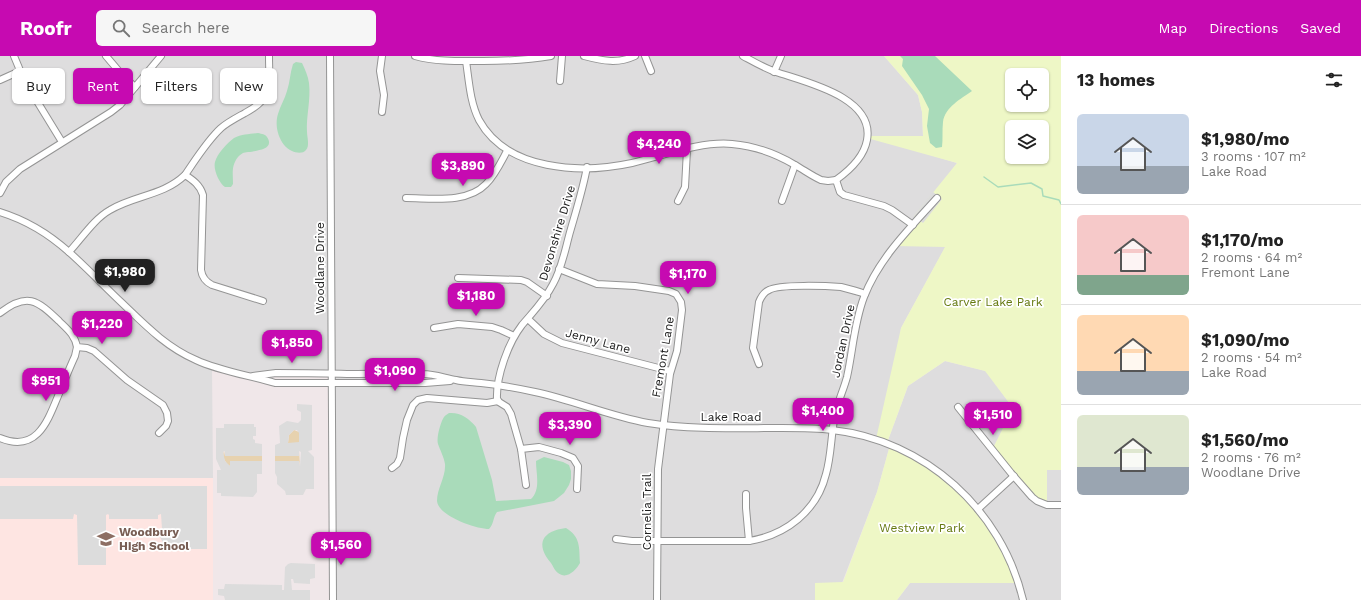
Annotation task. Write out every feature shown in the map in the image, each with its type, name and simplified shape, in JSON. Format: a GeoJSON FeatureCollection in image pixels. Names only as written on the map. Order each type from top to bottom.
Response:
{"type":"FeatureCollection","features":[{"type":"Feature","properties":{"kind":"street"},"geometry":{"type":"LineString","coordinates":[[14,56],[19,68]]}},
{"type":"Feature","properties":{"kind":"street"},"geometry":{"type":"LineString","coordinates":[[106,56],[122,76],[135,86]]}},
{"type":"Feature","properties":{"kind":"street"},"geometry":{"type":"LineString","coordinates":[[0,193],[12,175],[120,105],[161,56]]}},
{"type":"Feature","properties":{"kind":"street"},"geometry":{"type":"LineString","coordinates":[[69,252],[105,212],[172,186],[185,175],[220,129],[230,121],[258,106],[263,100],[268,89],[269,56]]}},
{"type":"Feature","properties":{"kind":"street","name":"Woodlane Drive"},"geometry":{"type":"LineString","coordinates":[[330,56],[333,600]]}},
{"type":"Feature","properties":{"kind":"street"},"geometry":{"type":"LineString","coordinates":[[382,56],[380,71],[384,95],[382,112]]}},
{"type":"Feature","properties":{"kind":"street"},"geometry":{"type":"LineString","coordinates":[[415,56],[440,60],[466,61],[504,58],[529,59],[551,56]]}},
{"type":"Feature","properties":{"kind":"street"},"geometry":{"type":"LineString","coordinates":[[560,81],[562,56]]}},
{"type":"Feature","properties":{"kind":"street"},"geometry":{"type":"LineString","coordinates":[[584,56],[612,62],[629,59],[635,56]]}},
{"type":"Feature","properties":{"kind":"street"},"geometry":{"type":"LineString","coordinates":[[645,56],[651,71]]}},
{"type":"Feature","properties":{"kind":"street"},"geometry":{"type":"LineString","coordinates":[[466,61],[470,91],[477,115],[485,129],[493,138],[507,151],[520,158],[562,166],[587,167],[617,165],[720,144],[744,145],[770,152],[821,180],[836,180],[852,167],[866,146],[868,136],[865,121],[854,107],[835,93],[774,72],[743,56]]}},
{"type":"Feature","properties":{"kind":"street"},"geometry":{"type":"LineString","coordinates":[[774,72],[781,56]]}},
{"type":"Feature","properties":{"kind":"street"},"geometry":{"type":"LineString","coordinates":[[0,80],[12,75]]}},
{"type":"Feature","properties":{"kind":"street"},"geometry":{"type":"LineString","coordinates":[[40,104],[62,142]]}},
{"type":"Feature","properties":{"kind":"street"},"geometry":{"type":"LineString","coordinates":[[678,201],[685,187],[686,150]]}},
{"type":"Feature","properties":{"kind":"street"},"geometry":{"type":"LineString","coordinates":[[406,198],[456,198],[472,194],[482,187],[491,177],[507,151]]}},
{"type":"Feature","properties":{"kind":"street"},"geometry":{"type":"LineString","coordinates":[[782,201],[795,165]]}},
{"type":"Feature","properties":{"kind":"street","name":"Devonshire Drive"},"geometry":{"type":"LineString","coordinates":[[498,401],[499,385],[504,358],[514,336],[547,296],[554,284],[587,167]]}},
{"type":"Feature","properties":{"kind":"street"},"geometry":{"type":"LineString","coordinates":[[185,175],[197,184],[203,195],[201,270],[203,277],[209,284],[263,301]]}},
{"type":"Feature","properties":{"kind":"street"},"geometry":{"type":"LineString","coordinates":[[836,180],[840,192],[844,195],[884,206],[913,225]]}},
{"type":"Feature","properties":{"kind":"street","name":"Jordan Drive"},"geometry":{"type":"LineString","coordinates":[[616,539],[658,542],[749,541],[766,538],[782,531],[796,521],[813,504],[822,487],[827,473],[832,430],[847,377],[858,318],[865,294],[881,264],[937,198]]}},
{"type":"Feature","properties":{"kind":"street","name":"Lake Road"},"geometry":{"type":"LineString","coordinates":[[0,212],[42,231],[69,252],[153,333],[173,348],[210,366],[232,373],[253,376],[275,383],[425,383],[458,381]]}},
{"type":"Feature","properties":{"kind":"street","name":"Fremont Lane"},"geometry":{"type":"LineString","coordinates":[[559,269],[595,283],[638,286],[669,291],[676,294],[681,301],[682,308],[677,351],[670,371],[663,425]]}},
{"type":"Feature","properties":{"kind":"street"},"geometry":{"type":"LineString","coordinates":[[458,278],[522,280],[547,296]]}},
{"type":"Feature","properties":{"kind":"street"},"geometry":{"type":"LineString","coordinates":[[759,364],[753,348],[760,302],[762,296],[768,290],[780,287],[832,287],[849,289],[865,294]]}},
{"type":"Feature","properties":{"kind":"street"},"geometry":{"type":"LineString","coordinates":[[0,313],[9,306],[18,302],[29,301],[38,303],[45,307],[70,332],[74,338],[76,347],[75,356],[49,419],[42,430],[31,438],[22,441],[10,441],[0,438]]}},
{"type":"Feature","properties":{"kind":"street","name":"Jenny Lane"},"geometry":{"type":"LineString","coordinates":[[528,319],[544,334],[562,343],[670,371]]}},
{"type":"Feature","properties":{"kind":"street"},"geometry":{"type":"LineString","coordinates":[[434,328],[458,324],[492,327],[514,336]]}},
{"type":"Feature","properties":{"kind":"street"},"geometry":{"type":"LineString","coordinates":[[76,347],[87,348],[94,351],[127,380],[163,405],[167,413],[168,421],[166,426],[159,433]]}},
{"type":"Feature","properties":{"kind":"street","name":"Lake Road"},"geometry":{"type":"LineString","coordinates":[[253,376],[276,373],[425,374],[458,381],[499,385],[554,396],[626,418],[663,425],[698,428],[815,428],[854,433],[876,439],[912,454],[933,467],[966,494],[995,532],[1009,557],[1023,600]]}},
{"type":"Feature","properties":{"kind":"street"},"geometry":{"type":"LineString","coordinates":[[392,468],[399,460],[402,438],[407,420],[413,405],[418,400],[427,398],[487,403],[498,401],[509,410],[521,449],[526,485]]}},
{"type":"Feature","properties":{"kind":"street"},"geometry":{"type":"LineString","coordinates":[[958,407],[1014,476],[1037,501],[1047,505],[1061,505]]}},
{"type":"Feature","properties":{"kind":"street","name":"Cornelia Trail"},"geometry":{"type":"LineString","coordinates":[[657,600],[658,469],[663,425]]}},
{"type":"Feature","properties":{"kind":"street"},"geometry":{"type":"LineString","coordinates":[[521,449],[539,447],[572,457],[578,466],[577,489]]}},
{"type":"Feature","properties":{"kind":"street"},"geometry":{"type":"LineString","coordinates":[[978,509],[1014,476]]}},
{"type":"Feature","properties":{"kind":"street"},"geometry":{"type":"LineString","coordinates":[[746,494],[749,541]]}},
{"type":"Feature","properties":{"kind":"shaded area"},"geometry":{"type":"Polygon","coordinates":[[[0,56],[884,56],[918,95],[922,112],[923,136],[868,136],[957,163],[918,219],[896,246],[946,246],[901,328],[887,443],[908,386],[945,361],[986,371],[1013,408],[1047,504],[1047,470],[1061,470],[1061,600],[897,600],[910,583],[1018,583],[890,445],[877,492],[842,583],[815,583],[815,600],[333,600],[331,373],[253,376],[212,367],[213,478],[0,478],[0,56]]]}},
{"type":"Feature","properties":{"kind":"shaded area"},"geometry":{"type":"Polygon","coordinates":[[[900,56],[935,56],[972,91],[954,104],[944,117],[942,147],[936,148],[930,143],[927,126],[929,109],[922,95],[902,66],[903,59],[900,56]]]}},
{"type":"Feature","properties":{"kind":"shaded area"},"geometry":{"type":"Polygon","coordinates":[[[296,62],[302,63],[309,83],[307,126],[308,146],[305,151],[299,153],[292,151],[284,144],[277,129],[279,111],[288,88],[293,64],[296,62]]]}},
{"type":"Feature","properties":{"kind":"shaded area"},"geometry":{"type":"Polygon","coordinates":[[[258,133],[266,136],[269,142],[268,146],[261,150],[243,153],[239,156],[233,167],[233,184],[231,187],[225,187],[217,176],[216,172],[215,162],[218,156],[225,146],[234,138],[258,133]]]}},
{"type":"Feature","properties":{"kind":"shaded area"},"geometry":{"type":"Polygon","coordinates":[[[933,192],[942,199],[923,223],[914,216],[933,192]]]}},
{"type":"Feature","properties":{"kind":"shaded area"},"geometry":{"type":"Polygon","coordinates":[[[297,404],[312,405],[312,450],[308,451],[314,457],[314,489],[306,489],[303,495],[286,495],[285,491],[277,484],[275,461],[299,461],[300,466],[301,452],[299,451],[299,456],[275,456],[275,445],[280,443],[279,426],[287,421],[298,423],[301,420],[301,412],[297,410],[297,404]],[[294,430],[289,435],[288,443],[299,442],[299,433],[297,430],[294,430]]]}},
{"type":"Feature","properties":{"kind":"shaded area"},"geometry":{"type":"Polygon","coordinates":[[[449,413],[464,416],[476,427],[492,480],[496,501],[531,499],[537,486],[536,461],[544,457],[569,465],[571,479],[564,493],[554,501],[497,512],[489,529],[476,527],[458,521],[444,512],[439,507],[437,501],[438,492],[445,469],[443,456],[438,444],[438,438],[443,419],[449,413]]]}},
{"type":"Feature","properties":{"kind":"shaded area"},"geometry":{"type":"Polygon","coordinates":[[[224,424],[254,424],[254,427],[256,427],[256,436],[253,436],[253,439],[255,440],[255,443],[262,444],[262,456],[225,456],[225,451],[223,452],[225,461],[230,466],[230,461],[262,461],[262,474],[257,474],[257,492],[253,497],[221,496],[221,493],[217,493],[217,470],[221,470],[216,459],[216,428],[224,428],[224,424]]]}},
{"type":"Feature","properties":{"kind":"shaded area"},"geometry":{"type":"Polygon","coordinates":[[[294,430],[299,432],[299,443],[288,443],[289,435],[294,430]]]}},
{"type":"Feature","properties":{"kind":"shaded area"},"geometry":{"type":"Polygon","coordinates":[[[224,451],[225,456],[262,456],[262,461],[231,461],[230,466],[224,459],[224,451]]]}},
{"type":"Feature","properties":{"kind":"shaded area"},"geometry":{"type":"Polygon","coordinates":[[[299,451],[300,466],[299,461],[275,461],[275,456],[299,456],[299,451]]]}},
{"type":"Feature","properties":{"kind":"shaded area","name":"Woodbury High School"},"geometry":{"type":"Polygon","coordinates":[[[0,478],[213,478],[213,600],[0,600],[0,478]]]}},
{"type":"Feature","properties":{"kind":"shaded area"},"geometry":{"type":"Polygon","coordinates":[[[0,486],[207,486],[207,549],[172,549],[164,545],[160,537],[162,529],[161,514],[158,515],[158,519],[109,519],[108,514],[106,515],[106,565],[78,565],[77,515],[74,514],[73,519],[0,519],[0,486]]]}},
{"type":"Feature","properties":{"kind":"shaded area"},"geometry":{"type":"Polygon","coordinates":[[[566,528],[571,531],[577,539],[580,563],[574,571],[568,575],[561,575],[555,570],[546,556],[542,544],[546,535],[566,528]]]}},
{"type":"Feature","properties":{"kind":"shaded area"},"geometry":{"type":"Polygon","coordinates":[[[291,563],[315,564],[315,578],[310,579],[310,584],[294,583],[293,579],[291,579],[292,590],[310,590],[310,600],[225,600],[224,596],[218,595],[218,589],[224,589],[225,584],[282,585],[282,590],[284,590],[285,567],[291,563]]]}},
{"type":"Feature","properties":{"kind":"green space","name":"Carver Lake Park"},"geometry":{"type":"Polygon","coordinates":[[[884,56],[1061,56],[1061,470],[1047,470],[1047,505],[1041,503],[992,450],[1013,408],[985,371],[945,361],[908,386],[887,443],[876,439],[901,328],[945,247],[895,246],[918,219],[914,216],[957,163],[867,138],[868,136],[923,136],[922,112],[918,95],[884,56]]]}},
{"type":"Feature","properties":{"kind":"green space","name":"Westview Park"},"geometry":{"type":"Polygon","coordinates":[[[890,445],[938,470],[987,520],[1019,583],[910,583],[897,600],[815,600],[815,583],[843,582],[877,492],[890,445]]]}},
{"type":"Feature","properties":{"kind":"waterway"},"geometry":{"type":"LineString","coordinates":[[984,177],[998,187],[1031,183],[1042,189],[1043,196],[1059,200],[1061,204]]}},
{"type":"Feature","properties":{"kind":"place","name":"Woodbury High School"},"geometry":{"type":"Point","coordinates":[106,539]}}]}
